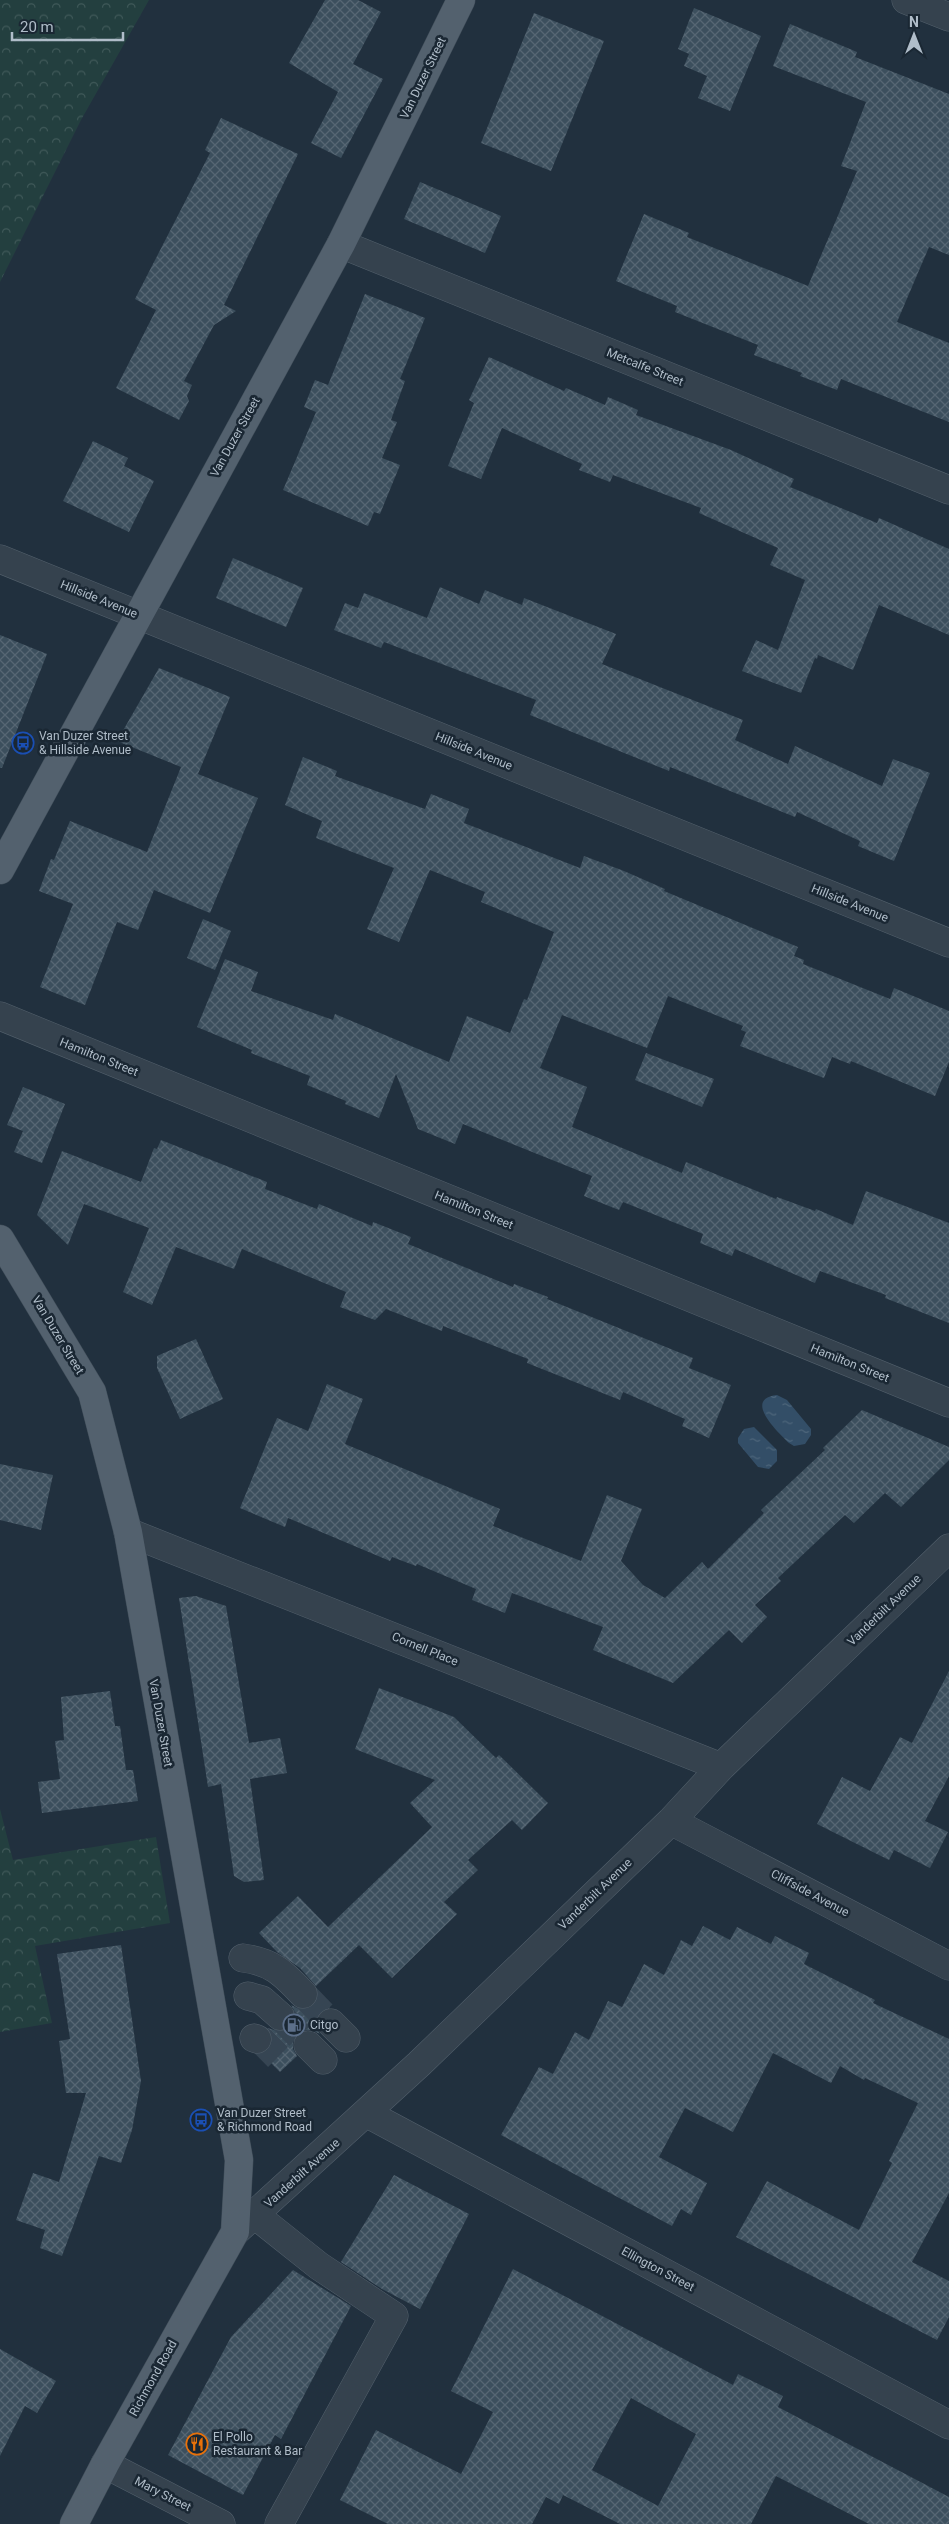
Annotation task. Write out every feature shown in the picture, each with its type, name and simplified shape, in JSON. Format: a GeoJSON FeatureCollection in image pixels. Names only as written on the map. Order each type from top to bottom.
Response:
{"type":"FeatureCollection","features":[{"type":"Feature","properties":{"kind":"main road","name":"Van Duzer Street"},"geometry":{"type":"LineString","coordinates":[[1,866],[341,244],[461,0]]}},
{"type":"Feature","properties":{"kind":"main road","name":"Van Duzer Street"},"geometry":{"type":"LineString","coordinates":[[0,1239],[92,1392],[128,1532],[239,2160],[235,2232]]}},
{"type":"Feature","properties":{"kind":"main road","name":"Richmond Road"},"geometry":{"type":"LineString","coordinates":[[74,2524],[105,2464],[235,2232]]}},
{"type":"Feature","properties":{"kind":"street"},"geometry":{"type":"LineString","coordinates":[[906,0],[949,17]]}},
{"type":"Feature","properties":{"kind":"street","name":"Metcalfe Street"},"geometry":{"type":"LineString","coordinates":[[341,244],[949,490]]}},
{"type":"Feature","properties":{"kind":"street","name":"Hillside Avenue"},"geometry":{"type":"LineString","coordinates":[[0,559],[949,944]]}},
{"type":"Feature","properties":{"kind":"street","name":"Hamilton Street"},"geometry":{"type":"LineString","coordinates":[[0,1016],[949,1403]]}},
{"type":"Feature","properties":{"kind":"street","name":"Cornell Place"},"geometry":{"type":"LineString","coordinates":[[128,1532],[721,1767]]}},
{"type":"Feature","properties":{"kind":"street","name":"Vanderbilt Avenue"},"geometry":{"type":"LineString","coordinates":[[235,2232],[366,2114],[671,1821],[721,1767],[949,1548]]}},
{"type":"Feature","properties":{"kind":"street","name":"Cliffside Avenue"},"geometry":{"type":"LineString","coordinates":[[671,1821],[949,1966]]}},
{"type":"Feature","properties":{"kind":"street"},"geometry":{"type":"LineString","coordinates":[[243,1958],[264,1961],[272,1965],[303,1994]]}},
{"type":"Feature","properties":{"kind":"street"},"geometry":{"type":"LineString","coordinates":[[248,1996],[262,2000],[280,2016]]}},
{"type":"Feature","properties":{"kind":"street","name":"Ellington Street"},"geometry":{"type":"LineString","coordinates":[[366,2114],[949,2425]]}},
{"type":"Feature","properties":{"kind":"street"},"geometry":{"type":"LineString","coordinates":[[255,2215],[318,2266],[394,2316],[279,2524]]}},
{"type":"Feature","properties":{"kind":"street","name":"Mary Street"},"geometry":{"type":"LineString","coordinates":[[105,2464],[222,2524]]}},
{"type":"Feature","properties":{"kind":"green space"},"geometry":{"type":"Polygon","coordinates":[[[0,0],[149,0],[81,120],[0,282],[0,0]]]}},
{"type":"Feature","properties":{"kind":"green space"},"geometry":{"type":"Polygon","coordinates":[[[0,1809],[13,1860],[156,1837],[170,1923],[35,1946],[52,2023],[0,2032],[0,1809]]]}},
{"type":"Feature","properties":{"kind":"water"},"geometry":{"type":"Polygon","coordinates":[[[777,1395],[787,1400],[811,1429],[811,1435],[805,1444],[794,1446],[789,1443],[766,1417],[763,1403],[767,1398],[777,1395]]]}},
{"type":"Feature","properties":{"kind":"water"},"geometry":{"type":"Polygon","coordinates":[[[754,1427],[777,1450],[777,1461],[769,1469],[758,1467],[738,1443],[738,1438],[744,1429],[754,1427]]]}},
{"type":"Feature","properties":{"kind":"building"},"geometry":{"type":"Polygon","coordinates":[[[325,0],[358,0],[381,12],[353,64],[383,79],[341,158],[311,143],[338,92],[289,63],[325,0]]]}},
{"type":"Feature","properties":{"kind":"building"},"geometry":{"type":"Polygon","coordinates":[[[694,8],[761,36],[730,111],[698,98],[707,76],[684,66],[689,54],[678,49],[694,8]]]}},
{"type":"Feature","properties":{"kind":"building"},"geometry":{"type":"Polygon","coordinates":[[[534,13],[604,41],[551,171],[481,143],[534,13]]]}},
{"type":"Feature","properties":{"kind":"building"},"geometry":{"type":"Polygon","coordinates":[[[790,24],[857,52],[855,57],[949,94],[949,255],[929,247],[897,322],[949,343],[949,422],[841,379],[837,390],[800,376],[802,373],[754,355],[758,345],[675,312],[677,306],[616,281],[644,214],[689,233],[687,237],[808,286],[857,171],[841,166],[866,102],[773,66],[790,24]]]}},
{"type":"Feature","properties":{"kind":"building"},"geometry":{"type":"Polygon","coordinates":[[[221,118],[298,154],[224,305],[236,311],[214,325],[184,381],[192,385],[187,396],[189,401],[179,420],[116,388],[156,310],[135,299],[210,153],[205,150],[221,118]]]}},
{"type":"Feature","properties":{"kind":"building"},"geometry":{"type":"Polygon","coordinates":[[[420,182],[501,216],[485,253],[404,219],[420,182]]]}},
{"type":"Feature","properties":{"kind":"building"},"geometry":{"type":"Polygon","coordinates":[[[365,294],[425,318],[400,379],[405,381],[391,420],[397,422],[382,458],[400,465],[380,514],[374,512],[368,526],[283,490],[316,412],[304,407],[315,380],[328,385],[365,294]]]}},
{"type":"Feature","properties":{"kind":"building"},"geometry":{"type":"Polygon","coordinates":[[[489,357],[564,391],[566,388],[605,405],[608,397],[638,410],[636,415],[731,450],[794,479],[790,487],[877,523],[879,518],[949,549],[949,635],[879,605],[853,670],[818,655],[817,659],[815,658],[801,693],[742,671],[756,640],[778,650],[805,580],[770,565],[778,548],[699,513],[701,508],[613,475],[610,482],[579,470],[582,464],[502,428],[481,479],[448,466],[474,403],[469,400],[489,357]]]}},
{"type":"Feature","properties":{"kind":"building"},"geometry":{"type":"Polygon","coordinates":[[[93,441],[128,458],[124,466],[154,481],[129,532],[63,501],[93,441]]]}},
{"type":"Feature","properties":{"kind":"building"},"geometry":{"type":"Polygon","coordinates":[[[233,558],[303,588],[286,627],[216,598],[233,558]]]}},
{"type":"Feature","properties":{"kind":"building"},"geometry":{"type":"Polygon","coordinates":[[[440,587],[479,604],[485,590],[522,605],[524,598],[616,634],[602,664],[743,720],[735,740],[788,764],[795,746],[882,786],[893,759],[930,773],[894,861],[858,846],[860,841],[797,812],[795,817],[670,767],[669,771],[530,715],[536,700],[384,642],[381,648],[334,630],[345,603],[358,608],[364,593],[427,618],[440,587]]]}},
{"type":"Feature","properties":{"kind":"building"},"geometry":{"type":"Polygon","coordinates":[[[0,635],[47,654],[2,768],[0,768],[0,635]]]}},
{"type":"Feature","properties":{"kind":"building"},"geometry":{"type":"Polygon","coordinates":[[[159,668],[230,697],[198,774],[258,798],[210,913],[154,890],[138,930],[117,922],[85,1005],[40,987],[73,904],[39,891],[51,859],[54,860],[70,821],[147,852],[181,767],[117,741],[159,668]]]}},
{"type":"Feature","properties":{"kind":"building"},"geometry":{"type":"Polygon","coordinates":[[[303,757],[337,771],[335,776],[425,809],[431,794],[469,809],[464,823],[580,868],[584,856],[624,871],[665,889],[664,891],[798,947],[794,956],[804,960],[803,964],[890,999],[894,988],[949,1011],[949,1062],[935,1096],[851,1061],[850,1064],[832,1057],[824,1078],[740,1046],[746,1032],[741,1030],[743,1026],[668,996],[647,1048],[562,1015],[540,1068],[587,1087],[572,1127],[682,1173],[686,1162],[776,1199],[777,1197],[815,1211],[816,1209],[853,1225],[866,1191],[949,1223],[949,1323],[885,1298],[886,1295],[820,1271],[815,1283],[735,1249],[732,1256],[700,1243],[703,1234],[623,1202],[619,1210],[584,1196],[592,1176],[463,1124],[455,1144],[418,1129],[396,1074],[379,1118],[345,1104],[346,1101],[307,1085],[310,1076],[251,1053],[252,1050],[197,1027],[225,959],[258,972],[251,991],[333,1020],[335,1014],[449,1062],[467,1016],[510,1033],[524,999],[527,1000],[554,932],[481,902],[485,892],[430,870],[399,942],[367,929],[394,868],[316,838],[322,821],[285,805],[303,757]]]}},
{"type":"Feature","properties":{"kind":"building"},"geometry":{"type":"Polygon","coordinates":[[[203,919],[231,931],[215,970],[187,958],[203,919]]]}},
{"type":"Feature","properties":{"kind":"building"},"geometry":{"type":"Polygon","coordinates":[[[646,1053],[714,1079],[702,1107],[635,1080],[646,1053]]]}},
{"type":"Feature","properties":{"kind":"building"},"geometry":{"type":"Polygon","coordinates":[[[23,1087],[65,1104],[42,1163],[14,1152],[23,1131],[7,1125],[23,1087]]]}},
{"type":"Feature","properties":{"kind":"building"},"geometry":{"type":"Polygon","coordinates":[[[161,1140],[267,1182],[265,1189],[317,1209],[319,1204],[372,1226],[373,1222],[411,1237],[408,1244],[513,1287],[514,1284],[548,1297],[547,1299],[693,1358],[689,1368],[731,1385],[709,1438],[682,1426],[685,1419],[623,1392],[620,1400],[527,1363],[528,1359],[443,1326],[442,1331],[386,1309],[375,1320],[340,1307],[346,1292],[242,1249],[234,1269],[176,1247],[152,1305],[123,1292],[149,1228],[84,1204],[68,1245],[37,1215],[62,1151],[141,1182],[154,1148],[157,1149],[161,1140]]]}},
{"type":"Feature","properties":{"kind":"building"},"geometry":{"type":"Polygon","coordinates":[[[196,1339],[223,1399],[180,1419],[157,1368],[157,1356],[196,1339]]]}},
{"type":"Feature","properties":{"kind":"building"},"geometry":{"type":"Polygon","coordinates":[[[327,1384],[363,1399],[345,1444],[500,1509],[493,1526],[581,1561],[607,1495],[642,1509],[621,1561],[643,1585],[665,1598],[702,1562],[708,1569],[764,1513],[761,1510],[825,1450],[823,1448],[862,1410],[949,1447],[949,1460],[901,1507],[885,1493],[854,1523],[845,1515],[778,1578],[781,1581],[755,1605],[767,1617],[742,1643],[729,1630],[673,1683],[593,1650],[603,1627],[512,1593],[505,1613],[472,1600],[476,1589],[417,1564],[416,1566],[392,1557],[390,1561],[288,1518],[285,1527],[240,1508],[277,1418],[308,1431],[327,1384]]]}},
{"type":"Feature","properties":{"kind":"building"},"geometry":{"type":"Polygon","coordinates":[[[0,1464],[53,1475],[41,1530],[0,1520],[0,1464]]]}},
{"type":"Feature","properties":{"kind":"building"},"geometry":{"type":"Polygon","coordinates":[[[196,1596],[226,1606],[249,1743],[280,1738],[287,1773],[250,1779],[264,1880],[244,1882],[234,1876],[221,1784],[208,1787],[179,1598],[196,1596]]]}},
{"type":"Feature","properties":{"kind":"building"},"geometry":{"type":"Polygon","coordinates":[[[949,1671],[949,1776],[925,1821],[948,1832],[930,1868],[894,1850],[889,1860],[817,1824],[842,1777],[870,1791],[900,1737],[912,1743],[949,1671]]]}},
{"type":"Feature","properties":{"kind":"building"},"geometry":{"type":"Polygon","coordinates":[[[379,1688],[454,1717],[496,1758],[499,1755],[548,1803],[522,1830],[512,1820],[468,1860],[478,1870],[444,1902],[457,1914],[392,1978],[359,1945],[316,1986],[300,1968],[277,1952],[259,1933],[298,1896],[328,1927],[432,1827],[410,1803],[435,1780],[355,1749],[379,1688]]]}},
{"type":"Feature","properties":{"kind":"building"},"geometry":{"type":"Polygon","coordinates":[[[110,1691],[115,1726],[120,1726],[126,1770],[133,1770],[138,1801],[42,1813],[38,1782],[60,1779],[55,1741],[64,1740],[61,1697],[110,1691]]]}},
{"type":"Feature","properties":{"kind":"building"},"geometry":{"type":"Polygon","coordinates":[[[703,1926],[730,1940],[737,1927],[771,1944],[775,1936],[809,1953],[804,1964],[875,2000],[873,2003],[949,2039],[949,2193],[912,2262],[949,2281],[949,2317],[937,2340],[736,2237],[767,2181],[859,2230],[892,2163],[889,2161],[918,2103],[865,2078],[864,2080],[840,2066],[831,2083],[773,2053],[733,2132],[685,2108],[659,2157],[707,2183],[691,2215],[681,2209],[672,2226],[501,2135],[539,2067],[553,2074],[575,2032],[589,2040],[608,2001],[622,2007],[644,1964],[664,1975],[681,1940],[692,1946],[703,1926]]]}},
{"type":"Feature","properties":{"kind":"building"},"geometry":{"type":"Polygon","coordinates":[[[121,1945],[141,2081],[132,2130],[121,2163],[99,2156],[62,2256],[40,2248],[45,2230],[16,2220],[33,2173],[59,2182],[86,2093],[66,2093],[59,2041],[70,2039],[57,1954],[121,1945]]]}},
{"type":"Feature","properties":{"kind":"building"},"geometry":{"type":"Polygon","coordinates":[[[318,1995],[330,2008],[320,2012],[316,2018],[316,2027],[320,2034],[312,2030],[304,2030],[297,2034],[293,2041],[293,2049],[297,2056],[280,2072],[262,2054],[268,2050],[272,2043],[272,2035],[268,2028],[285,2031],[291,2027],[295,2020],[295,2012],[291,2005],[299,2009],[307,2009],[314,2005],[318,1995]]]}},
{"type":"Feature","properties":{"kind":"building"},"geometry":{"type":"Polygon","coordinates":[[[394,2175],[469,2214],[420,2309],[382,2289],[341,2262],[394,2175]]]}},
{"type":"Feature","properties":{"kind":"building"},"geometry":{"type":"Polygon","coordinates":[[[513,2269],[733,2385],[738,2374],[783,2396],[778,2407],[949,2497],[949,2524],[869,2524],[776,2476],[751,2524],[620,2524],[563,2495],[559,2504],[546,2497],[532,2524],[388,2524],[340,2500],[376,2430],[461,2474],[493,2412],[451,2391],[513,2269]],[[631,2398],[592,2470],[658,2506],[696,2434],[631,2398]]]}},
{"type":"Feature","properties":{"kind":"building"},"geometry":{"type":"Polygon","coordinates":[[[293,2270],[351,2306],[281,2439],[275,2435],[243,2495],[168,2455],[231,2337],[293,2270]]]}},
{"type":"Feature","properties":{"kind":"building"},"geometry":{"type":"Polygon","coordinates":[[[0,2349],[56,2381],[37,2413],[25,2406],[0,2456],[0,2349]]]}},
{"type":"Feature","properties":{"kind":"tunnel"},"geometry":{"type":"LineString","coordinates":[[303,1994],[331,2023]]}},
{"type":"Feature","properties":{"kind":"tunnel"},"geometry":{"type":"LineString","coordinates":[[280,2016],[308,2045]]}},
{"type":"Feature","properties":{"kind":"tunnel"},"geometry":{"type":"LineString","coordinates":[[257,2039],[262,2041],[287,2066]]}},
{"type":"Feature","properties":{"kind":"place","name":"Van Duzer Street & Hillside Avenue"},"geometry":{"type":"Point","coordinates":[23,743]}},
{"type":"Feature","properties":{"kind":"place","name":"Citgo"},"geometry":{"type":"Point","coordinates":[294,2025]}},
{"type":"Feature","properties":{"kind":"place","name":"Van Duzer Street & Richmond Road"},"geometry":{"type":"Point","coordinates":[201,2120]}},
{"type":"Feature","properties":{"kind":"place","name":"El Pollo Restaurant & Bar"},"geometry":{"type":"Point","coordinates":[197,2444]}}]}
